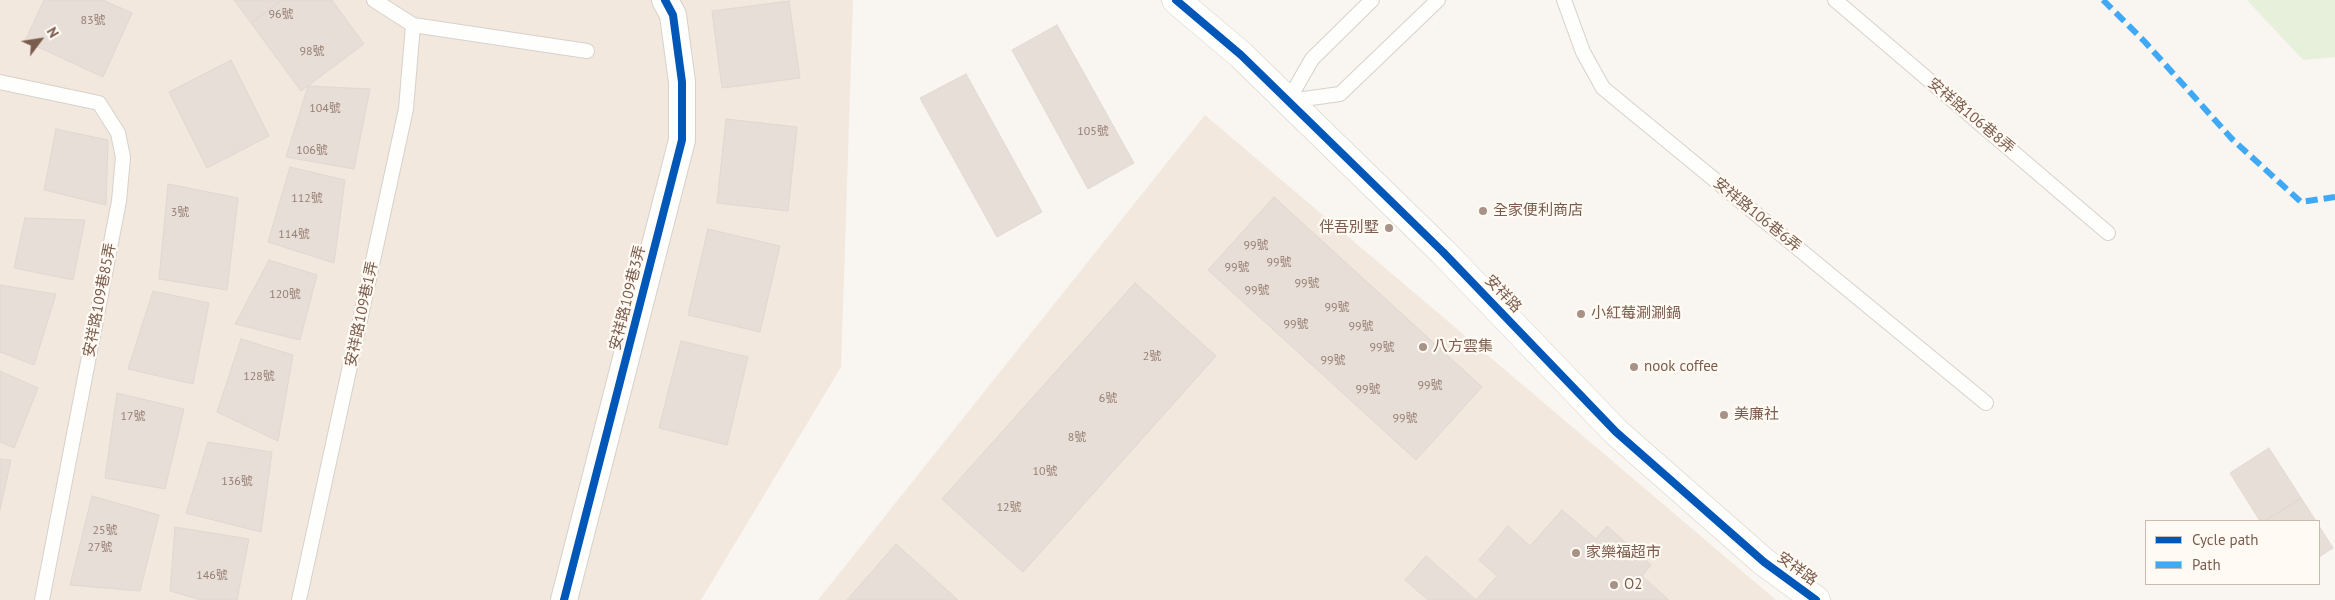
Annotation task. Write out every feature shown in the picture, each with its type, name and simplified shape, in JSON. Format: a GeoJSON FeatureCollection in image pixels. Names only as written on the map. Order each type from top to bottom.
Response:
{"type":"FeatureCollection","features":[{"type":"Feature","properties":{"kind":"street","name":"安祥路109巷3弄"},"geometry":{"type":"LineString","coordinates":[[564,600],[682,140],[682,82],[673,15],[665,0]]}},
{"type":"Feature","properties":{"kind":"street","name":"安祥路"},"geometry":{"type":"LineString","coordinates":[[1176,0],[1241,55],[1443,252],[1616,432],[1764,562],[1816,600]]}},
{"type":"Feature","properties":{"kind":"lane"},"geometry":{"type":"LineString","coordinates":[[374,0],[413,25],[587,51]]}},
{"type":"Feature","properties":{"kind":"lane"},"geometry":{"type":"LineString","coordinates":[[1288,101],[1312,59],[1372,0]]}},
{"type":"Feature","properties":{"kind":"lane"},"geometry":{"type":"LineString","coordinates":[[1288,101],[1340,94],[1438,0]]}},
{"type":"Feature","properties":{"kind":"lane","name":"安祥路106巷6弄"},"geometry":{"type":"LineString","coordinates":[[1564,0],[1583,52],[1602,88],[1986,403]]}},
{"type":"Feature","properties":{"kind":"lane","name":"安祥路106巷8弄"},"geometry":{"type":"LineString","coordinates":[[1835,0],[2108,233]]}},
{"type":"Feature","properties":{"kind":"lane","name":"安祥路109巷1弄"},"geometry":{"type":"LineString","coordinates":[[299,600],[406,109],[413,25]]}},
{"type":"Feature","properties":{"kind":"lane","name":"安祥路109巷85弄"},"geometry":{"type":"LineString","coordinates":[[0,82],[99,103],[118,133],[123,157],[119,201],[42,600]]}},
{"type":"Feature","properties":{"kind":"shaded area"},"geometry":{"type":"Polygon","coordinates":[[[0,0],[853,0],[841,367],[701,600],[0,600],[0,0]]]}},
{"type":"Feature","properties":{"kind":"shaded area"},"geometry":{"type":"Polygon","coordinates":[[[1205,115],[1776,600],[818,600],[1205,115]]]}},
{"type":"Feature","properties":{"kind":"green space"},"geometry":{"type":"Polygon","coordinates":[[[2247,0],[2335,0],[2335,57],[2303,60],[2247,0]]]}},
{"type":"Feature","properties":{"kind":"building"},"geometry":{"type":"Polygon","coordinates":[[[44,0],[103,0],[132,13],[103,77],[25,41],[44,0]]]}},
{"type":"Feature","properties":{"kind":"building"},"geometry":{"type":"Polygon","coordinates":[[[234,0],[282,0],[251,23],[234,0]]]}},
{"type":"Feature","properties":{"kind":"building"},"geometry":{"type":"Polygon","coordinates":[[[282,0],[332,0],[364,44],[301,91],[251,23],[282,0]]]}},
{"type":"Feature","properties":{"kind":"building"},"geometry":{"type":"Polygon","coordinates":[[[789,1],[800,78],[722,88],[712,11],[789,1]]]}},
{"type":"Feature","properties":{"kind":"building"},"geometry":{"type":"Polygon","coordinates":[[[1057,25],[1134,163],[1088,189],[1012,50],[1057,25]]]}},
{"type":"Feature","properties":{"kind":"building"},"geometry":{"type":"Polygon","coordinates":[[[231,60],[269,136],[207,168],[169,92],[231,60]]]}},
{"type":"Feature","properties":{"kind":"building"},"geometry":{"type":"Polygon","coordinates":[[[966,74],[1042,212],[997,237],[920,98],[966,74]]]}},
{"type":"Feature","properties":{"kind":"building"},"geometry":{"type":"Polygon","coordinates":[[[308,86],[370,89],[354,169],[286,157],[308,86]]]}},
{"type":"Feature","properties":{"kind":"building"},"geometry":{"type":"Polygon","coordinates":[[[726,119],[797,127],[788,211],[717,203],[726,119]]]}},
{"type":"Feature","properties":{"kind":"building"},"geometry":{"type":"Polygon","coordinates":[[[56,129],[108,140],[106,205],[44,190],[56,129]]]}},
{"type":"Feature","properties":{"kind":"building"},"geometry":{"type":"Polygon","coordinates":[[[290,167],[345,180],[334,263],[268,242],[290,167]]]}},
{"type":"Feature","properties":{"kind":"building"},"geometry":{"type":"Polygon","coordinates":[[[168,184],[238,198],[227,290],[159,279],[168,184]]]}},
{"type":"Feature","properties":{"kind":"building"},"geometry":{"type":"Polygon","coordinates":[[[1274,197],[1482,387],[1416,460],[1208,270],[1274,197]]]}},
{"type":"Feature","properties":{"kind":"building"},"geometry":{"type":"Polygon","coordinates":[[[25,218],[85,220],[73,280],[14,268],[25,218]]]}},
{"type":"Feature","properties":{"kind":"building"},"geometry":{"type":"Polygon","coordinates":[[[708,229],[780,246],[760,332],[688,315],[708,229]]]}},
{"type":"Feature","properties":{"kind":"building"},"geometry":{"type":"Polygon","coordinates":[[[269,260],[317,275],[300,340],[235,324],[269,260]]]}},
{"type":"Feature","properties":{"kind":"building"},"geometry":{"type":"Polygon","coordinates":[[[1135,283],[1216,356],[1023,572],[942,499],[1135,283]]]}},
{"type":"Feature","properties":{"kind":"building"},"geometry":{"type":"Polygon","coordinates":[[[0,285],[56,294],[34,365],[0,352],[0,285]]]}},
{"type":"Feature","properties":{"kind":"building"},"geometry":{"type":"Polygon","coordinates":[[[153,291],[209,303],[193,384],[128,369],[153,291]]]}},
{"type":"Feature","properties":{"kind":"building"},"geometry":{"type":"Polygon","coordinates":[[[241,339],[293,355],[278,441],[217,412],[241,339]]]}},
{"type":"Feature","properties":{"kind":"building"},"geometry":{"type":"Polygon","coordinates":[[[681,341],[748,357],[727,445],[659,428],[681,341]]]}},
{"type":"Feature","properties":{"kind":"building"},"geometry":{"type":"Polygon","coordinates":[[[0,371],[38,388],[14,448],[0,442],[0,371]]]}},
{"type":"Feature","properties":{"kind":"building"},"geometry":{"type":"Polygon","coordinates":[[[117,393],[184,409],[165,489],[105,478],[117,393]]]}},
{"type":"Feature","properties":{"kind":"building"},"geometry":{"type":"Polygon","coordinates":[[[208,442],[272,452],[261,532],[186,513],[208,442]]]}},
{"type":"Feature","properties":{"kind":"building"},"geometry":{"type":"Polygon","coordinates":[[[2269,448],[2301,498],[2267,520],[2259,520],[2230,473],[2269,448]]]}},
{"type":"Feature","properties":{"kind":"building"},"geometry":{"type":"Polygon","coordinates":[[[0,459],[11,460],[0,510],[0,459]]]}},
{"type":"Feature","properties":{"kind":"building"},"geometry":{"type":"Polygon","coordinates":[[[92,496],[159,515],[140,591],[70,585],[92,496]]]}},
{"type":"Feature","properties":{"kind":"building"},"geometry":{"type":"Polygon","coordinates":[[[2301,498],[2315,520],[2267,520],[2301,498]]]}},
{"type":"Feature","properties":{"kind":"building"},"geometry":{"type":"Polygon","coordinates":[[[1562,510],[1596,539],[1607,526],[1651,565],[1642,576],[1669,600],[1476,600],[1497,576],[1479,560],[1508,526],[1530,546],[1562,510]]]}},
{"type":"Feature","properties":{"kind":"building"},"geometry":{"type":"Polygon","coordinates":[[[175,527],[249,539],[237,600],[201,600],[170,591],[175,527]]]}},
{"type":"Feature","properties":{"kind":"building"},"geometry":{"type":"Polygon","coordinates":[[[2320,528],[2333,548],[2320,556],[2320,528]]]}},
{"type":"Feature","properties":{"kind":"building"},"geometry":{"type":"Polygon","coordinates":[[[896,544],[958,600],[847,600],[896,544]]]}},
{"type":"Feature","properties":{"kind":"building"},"geometry":{"type":"Polygon","coordinates":[[[1426,556],[1476,600],[1428,600],[1405,580],[1426,556]]]}},
{"type":"Feature","properties":{"kind":"marked path"},"geometry":{"type":"LineString","coordinates":[[2103,0],[2145,42],[2232,139],[2301,202],[2335,197]]}},
{"type":"Feature","properties":{"kind":"cycle path"},"geometry":{"type":"LineString","coordinates":[[564,600],[682,140],[682,82],[673,15],[665,0]]}},
{"type":"Feature","properties":{"kind":"cycle path"},"geometry":{"type":"LineString","coordinates":[[1176,0],[1241,55],[1443,252],[1616,432],[1764,562],[1816,600]]}},
{"type":"Feature","properties":{"kind":"place","name":"全家便利商店"},"geometry":{"type":"Point","coordinates":[1483,211]}},
{"type":"Feature","properties":{"kind":"place","name":"伴吾別墅"},"geometry":{"type":"Point","coordinates":[1389,228]}},
{"type":"Feature","properties":{"kind":"place","name":"小紅莓涮涮鍋"},"geometry":{"type":"Point","coordinates":[1581,314]}},
{"type":"Feature","properties":{"kind":"place","name":"八方雲集"},"geometry":{"type":"Point","coordinates":[1423,347]}},
{"type":"Feature","properties":{"kind":"place","name":"nook coffee"},"geometry":{"type":"Point","coordinates":[1634,367]}},
{"type":"Feature","properties":{"kind":"place","name":"美廉社"},"geometry":{"type":"Point","coordinates":[1724,415]}},
{"type":"Feature","properties":{"kind":"place","name":"家樂福超市"},"geometry":{"type":"Point","coordinates":[1576,553]}},
{"type":"Feature","properties":{"kind":"place","name":"O2"},"geometry":{"type":"Point","coordinates":[1614,585]}}]}
